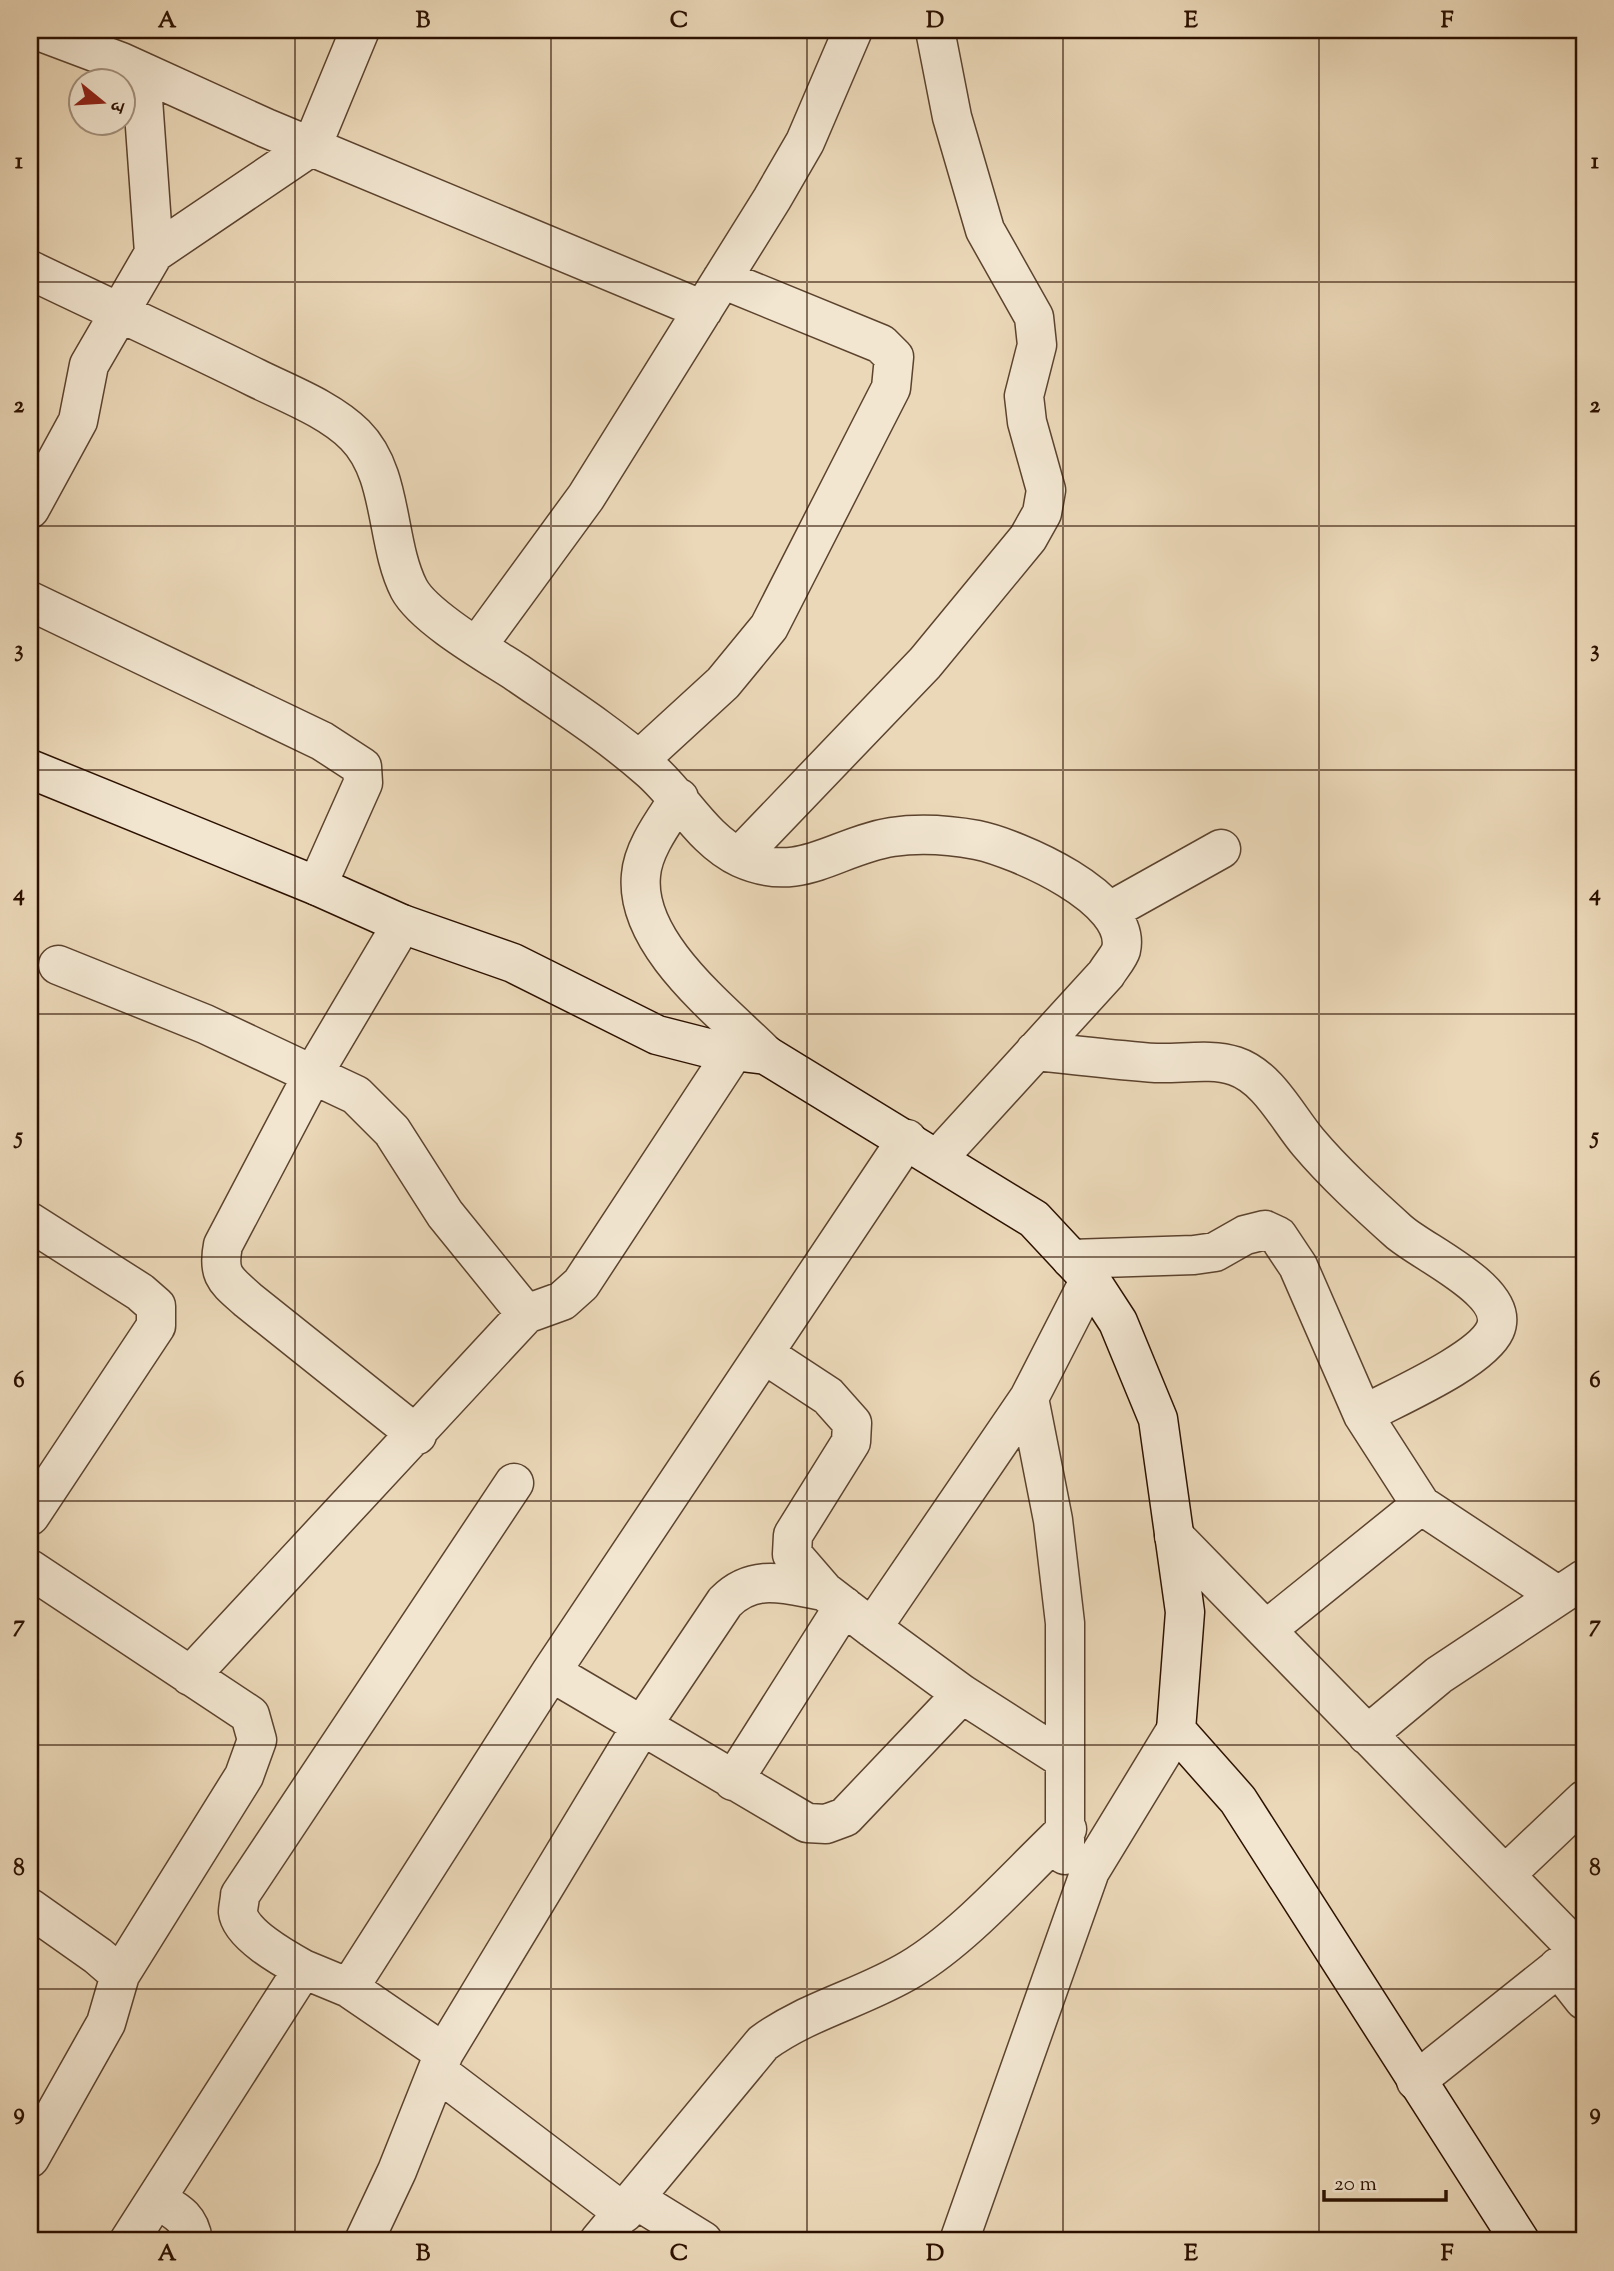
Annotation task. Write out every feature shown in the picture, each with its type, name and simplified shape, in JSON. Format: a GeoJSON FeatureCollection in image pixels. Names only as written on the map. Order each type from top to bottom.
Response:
{"type":"FeatureCollection","features":[{"type":"Feature","properties":{"kind":"street"},"geometry":{"type":"LineString","coordinates":[[30,509],[78,421],[89,365],[154,253],[312,146],[359,30]]}},
{"type":"Feature","properties":{"kind":"street"},"geometry":{"type":"LineString","coordinates":[[477,646],[586,497],[713,294],[805,142],[853,30]]}},
{"type":"Feature","properties":{"kind":"street"},"geometry":{"type":"LineString","coordinates":[[740,858],[925,663],[1028,538],[1042,513],[1046,490],[1027,422],[1024,396],[1037,345],[1034,317],[985,230],[952,117],[935,30]]}},
{"type":"Feature","properties":{"kind":"street"},"geometry":{"type":"LineString","coordinates":[[46,31],[312,146],[713,294],[881,344],[894,357],[891,388],[769,627],[723,683],[639,760]]}},
{"type":"Feature","properties":{"kind":"street"},"geometry":{"type":"LineString","coordinates":[[141,71],[154,253]]}},
{"type":"Feature","properties":{"kind":"street"},"geometry":{"type":"LineString","coordinates":[[30,270],[299,399],[355,435],[373,460],[410,591],[436,616],[639,760],[679,798],[711,836],[740,858],[769,868],[795,869],[890,837],[949,836],[981,841],[1045,867],[1095,895],[1110,911],[1119,931],[1121,950],[1106,974],[1035,1051],[922,1149],[764,1354],[551,1672],[349,1988]]}},
{"type":"Feature","properties":{"kind":"street"},"geometry":{"type":"LineString","coordinates":[[30,601],[322,741],[362,766],[363,783],[317,886]]}},
{"type":"Feature","properties":{"kind":"street"},"geometry":{"type":"LineString","coordinates":[[30,769],[317,886],[402,924],[513,963],[657,1035],[750,1053],[922,1149],[1034,1219],[1081,1269],[1118,1322],[1158,1419],[1185,1612],[1177,1730],[1090,1871],[959,2241]]}},
{"type":"Feature","properties":{"kind":"street"},"geometry":{"type":"LineString","coordinates":[[679,798],[653,839],[640,872],[641,901],[653,930],[673,961],[750,1053]]}},
{"type":"Feature","properties":{"kind":"street"},"geometry":{"type":"LineString","coordinates":[[1110,911],[1221,849]]}},
{"type":"Feature","properties":{"kind":"street"},"geometry":{"type":"LineString","coordinates":[[402,924],[313,1074],[223,1245],[219,1264],[225,1279],[248,1300],[417,1435]]}},
{"type":"Feature","properties":{"kind":"street"},"geometry":{"type":"LineString","coordinates":[[58,965],[205,1024],[356,1095],[392,1131],[445,1214],[526,1314]]}},
{"type":"Feature","properties":{"kind":"street"},"geometry":{"type":"LineString","coordinates":[[1035,1051],[1158,1063],[1216,1062],[1237,1067],[1258,1080],[1324,1159],[1403,1236],[1483,1290],[1496,1309],[1496,1328],[1485,1346],[1363,1415]]}},
{"type":"Feature","properties":{"kind":"street"},"geometry":{"type":"LineString","coordinates":[[191,1676],[417,1435],[526,1314],[562,1301],[581,1284],[750,1053]]}},
{"type":"Feature","properties":{"kind":"street"},"geometry":{"type":"LineString","coordinates":[[30,1222],[140,1292],[156,1306],[156,1326],[30,1516]]}},
{"type":"Feature","properties":{"kind":"street"},"geometry":{"type":"LineString","coordinates":[[1081,1269],[1215,1252],[1245,1235],[1265,1230],[1278,1236],[1298,1266],[1363,1415],[1421,1505],[1571,1587],[1439,1675],[1367,1735]]}},
{"type":"Feature","properties":{"kind":"street"},"geometry":{"type":"LineString","coordinates":[[733,1782],[847,1608],[1029,1398],[1081,1269]]}},
{"type":"Feature","properties":{"kind":"street"},"geometry":{"type":"LineString","coordinates":[[764,1354],[828,1396],[852,1423],[851,1442],[793,1535],[792,1554],[847,1608],[962,1694],[1065,1760]]}},
{"type":"Feature","properties":{"kind":"street"},"geometry":{"type":"LineString","coordinates":[[1029,1398],[1054,1520],[1065,1623],[1066,1829],[1061,1952]]}},
{"type":"Feature","properties":{"kind":"street"},"geometry":{"type":"LineString","coordinates":[[514,1483],[240,1895],[238,1914],[247,1929],[276,1953],[303,1969],[349,1988],[440,2062],[619,2218],[703,2241]]}},
{"type":"Feature","properties":{"kind":"street"},"geometry":{"type":"LineString","coordinates":[[1266,1630],[1421,1505]]}},
{"type":"Feature","properties":{"kind":"street"},"geometry":{"type":"LineString","coordinates":[[1174,1536],[1505,1875],[1574,1956],[1584,2000]]}},
{"type":"Feature","properties":{"kind":"street"},"geometry":{"type":"LineString","coordinates":[[30,1569],[250,1715],[257,1740],[244,1776],[225,1810],[120,1975],[106,2023],[30,2158]]}},
{"type":"Feature","properties":{"kind":"street"},"geometry":{"type":"LineString","coordinates":[[364,2241],[397,2171],[440,2062],[641,1727],[725,1602],[738,1589],[751,1583],[772,1583],[847,1608]]}},
{"type":"Feature","properties":{"kind":"street"},"geometry":{"type":"LineString","coordinates":[[551,1672],[733,1782],[807,1823],[826,1824],[845,1816],[962,1694]]}},
{"type":"Feature","properties":{"kind":"street"},"geometry":{"type":"LineString","coordinates":[[1177,1730],[1238,1800],[1520,2241]]}},
{"type":"Feature","properties":{"kind":"street"},"geometry":{"type":"LineString","coordinates":[[1505,1875],[1584,1800]]}},
{"type":"Feature","properties":{"kind":"street"},"geometry":{"type":"LineString","coordinates":[[619,2218],[763,2043],[788,2024],[881,1986],[943,1947],[1066,1829]]}},
{"type":"Feature","properties":{"kind":"street"},"geometry":{"type":"LineString","coordinates":[[30,1908],[120,1975]]}},
{"type":"Feature","properties":{"kind":"street"},"geometry":{"type":"LineString","coordinates":[[1416,2081],[1574,1956]]}},
{"type":"Feature","properties":{"kind":"street"},"geometry":{"type":"LineString","coordinates":[[129,2241],[303,1969]]}},
{"type":"Feature","properties":{"kind":"street"},"geometry":{"type":"LineString","coordinates":[[156,2199],[182,2215],[191,2226],[193,2241]]}}]}
